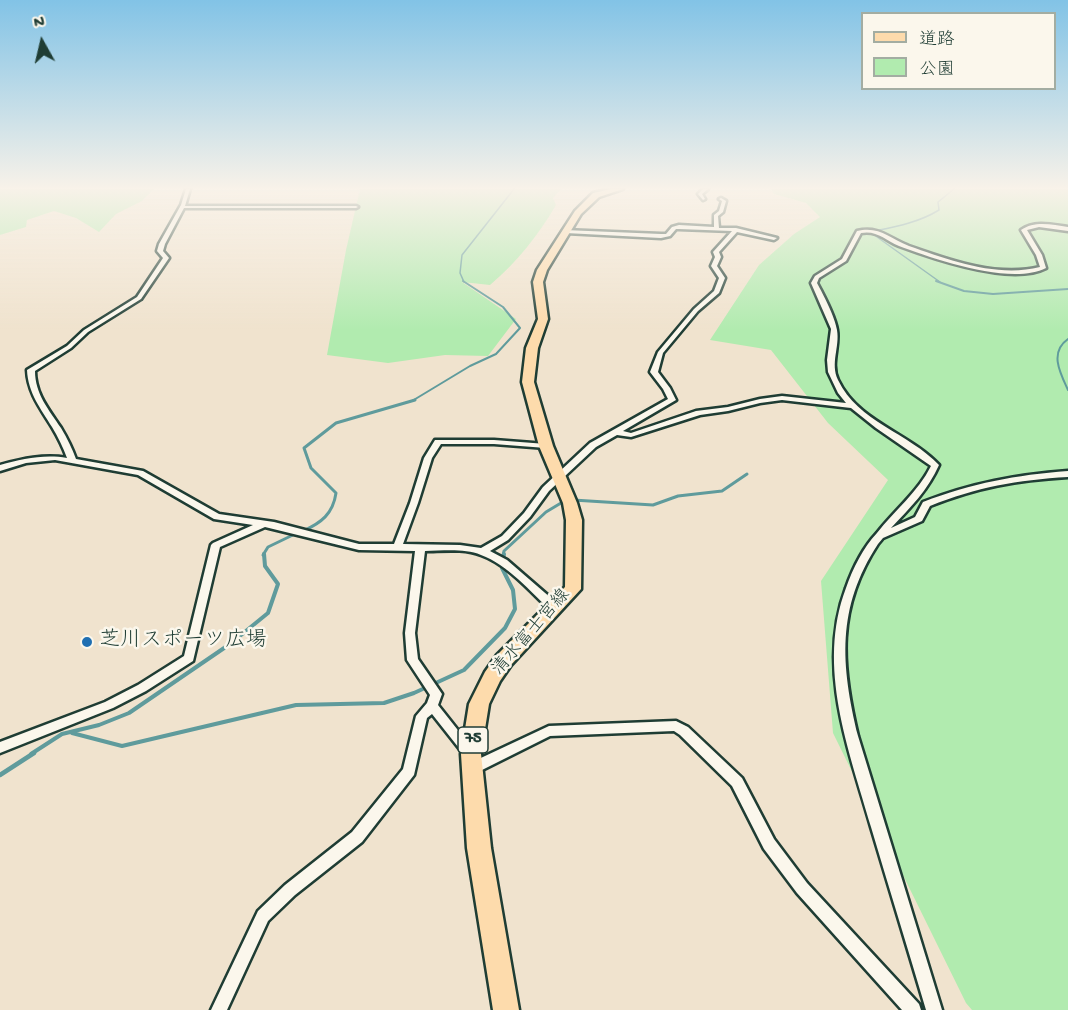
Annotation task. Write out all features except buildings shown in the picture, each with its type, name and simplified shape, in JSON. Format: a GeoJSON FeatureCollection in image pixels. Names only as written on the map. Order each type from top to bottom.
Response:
{"type":"FeatureCollection","features":[{"type":"Feature","properties":{"kind":"main road","name":"清水富士宮線"},"geometry":{"type":"LineString","coordinates":[[506,1010],[479,848],[471,762],[479,704],[492,677],[504,660],[573,589],[574,519],[569,500],[546,446],[528,382],[529,363],[543,319],[538,282],[542,270],[563,236]]}},
{"type":"Feature","properties":{"kind":"street"},"geometry":{"type":"LineString","coordinates":[[73,462],[62,435],[47,414],[34,388],[30,370],[69,347],[86,331],[139,298],[166,258],[160,251],[166,236]]}},
{"type":"Feature","properties":{"kind":"street"},"geometry":{"type":"LineString","coordinates":[[482,551],[506,538],[558,476],[593,445],[672,400],[669,387],[658,380],[654,372],[660,353],[696,310],[717,292],[722,278],[714,266],[718,257],[716,252],[730,236]]}},
{"type":"Feature","properties":{"kind":"street"},"geometry":{"type":"LineString","coordinates":[[765,236],[774,238]]}},
{"type":"Feature","properties":{"kind":"street"},"geometry":{"type":"LineString","coordinates":[[857,236],[844,260],[817,278],[814,283],[834,328],[830,357],[834,378],[853,406],[870,420],[918,449],[935,465],[927,483],[914,500],[878,537],[851,588],[841,618],[840,665],[848,722],[934,1010]]}},
{"type":"Feature","properties":{"kind":"street"},"geometry":{"type":"LineString","coordinates":[[885,236],[892,241],[941,258],[982,268],[1022,272],[1043,268],[1039,255],[1028,236]]}},
{"type":"Feature","properties":{"kind":"street"},"geometry":{"type":"LineString","coordinates":[[616,432],[631,435],[699,413],[782,398],[853,406]]}},
{"type":"Feature","properties":{"kind":"street"},"geometry":{"type":"LineString","coordinates":[[397,548],[428,458],[438,442],[494,442],[546,446]]}},
{"type":"Feature","properties":{"kind":"street"},"geometry":{"type":"LineString","coordinates":[[0,468],[26,461],[55,458],[140,474],[217,517],[291,530],[359,547],[460,548],[482,551],[493,555],[519,573],[555,608]]}},
{"type":"Feature","properties":{"kind":"street"},"geometry":{"type":"LineString","coordinates":[[878,537],[919,519],[926,504],[969,487],[1013,477],[1068,474]]}},
{"type":"Feature","properties":{"kind":"street"},"geometry":{"type":"LineString","coordinates":[[0,748],[109,705],[142,688],[189,658],[216,545],[262,524]]}},
{"type":"Feature","properties":{"kind":"street"},"geometry":{"type":"LineString","coordinates":[[420,549],[410,633],[413,660],[428,681],[434,700],[455,731],[471,762],[549,731],[676,726],[737,782],[769,844],[802,888],[913,1010]]}},
{"type":"Feature","properties":{"kind":"street"},"geometry":{"type":"LineString","coordinates":[[219,1010],[263,916],[290,890],[357,837],[409,771],[422,716],[434,700]]}},
{"type":"Feature","properties":{"kind":"green space"},"geometry":{"type":"Polygon","coordinates":[[[349,236],[535,236],[518,258],[490,285],[462,282],[516,319],[488,356],[445,355],[388,363],[327,355],[349,236]]]}},
{"type":"Feature","properties":{"kind":"green space"},"geometry":{"type":"Polygon","coordinates":[[[792,236],[1068,236],[1068,1010],[972,1010],[966,1003],[833,733],[821,581],[888,480],[828,423],[771,350],[710,340],[759,265],[792,236]]]}},
{"type":"Feature","properties":{"kind":"waterway"},"geometry":{"type":"LineString","coordinates":[[464,282],[460,273],[462,255],[477,236]]}},
{"type":"Feature","properties":{"kind":"waterway"},"geometry":{"type":"LineString","coordinates":[[876,236],[940,282]]}},
{"type":"Feature","properties":{"kind":"waterway"},"geometry":{"type":"LineString","coordinates":[[936,281],[964,291],[993,294],[1068,289]]}},
{"type":"Feature","properties":{"kind":"waterway"},"geometry":{"type":"LineString","coordinates":[[412,401],[470,366],[496,354],[520,328],[503,307],[464,282]]}},
{"type":"Feature","properties":{"kind":"waterway"},"geometry":{"type":"LineString","coordinates":[[1068,339],[1062,344],[1058,356],[1059,370],[1068,390]]}},
{"type":"Feature","properties":{"kind":"waterway"},"geometry":{"type":"LineString","coordinates":[[303,531],[325,517],[332,507],[336,493],[311,468],[304,448],[336,423],[412,401]]}},
{"type":"Feature","properties":{"kind":"waterway"},"geometry":{"type":"LineString","coordinates":[[573,500],[653,505],[678,496],[722,491],[747,474]]}},
{"type":"Feature","properties":{"kind":"waterway"},"geometry":{"type":"LineString","coordinates":[[503,555],[504,551],[546,512],[566,500]]}},
{"type":"Feature","properties":{"kind":"waterway"},"geometry":{"type":"LineString","coordinates":[[263,555],[268,547],[297,533]]}},
{"type":"Feature","properties":{"kind":"waterway"},"geometry":{"type":"LineString","coordinates":[[31,754],[62,734],[99,725],[129,713],[230,644],[268,613],[278,584],[265,566],[264,554]]}},
{"type":"Feature","properties":{"kind":"waterway"},"geometry":{"type":"LineString","coordinates":[[72,733],[122,746],[296,705],[384,703],[414,693],[464,670],[505,628],[515,609],[513,590],[502,568],[504,554]]}},
{"type":"Feature","properties":{"kind":"waterway"},"geometry":{"type":"LineString","coordinates":[[0,775],[34,753]]}},
{"type":"Feature","properties":{"kind":"place","name":"芝川スポーツ広場"},"geometry":{"type":"Point","coordinates":[87,642]}}]}
